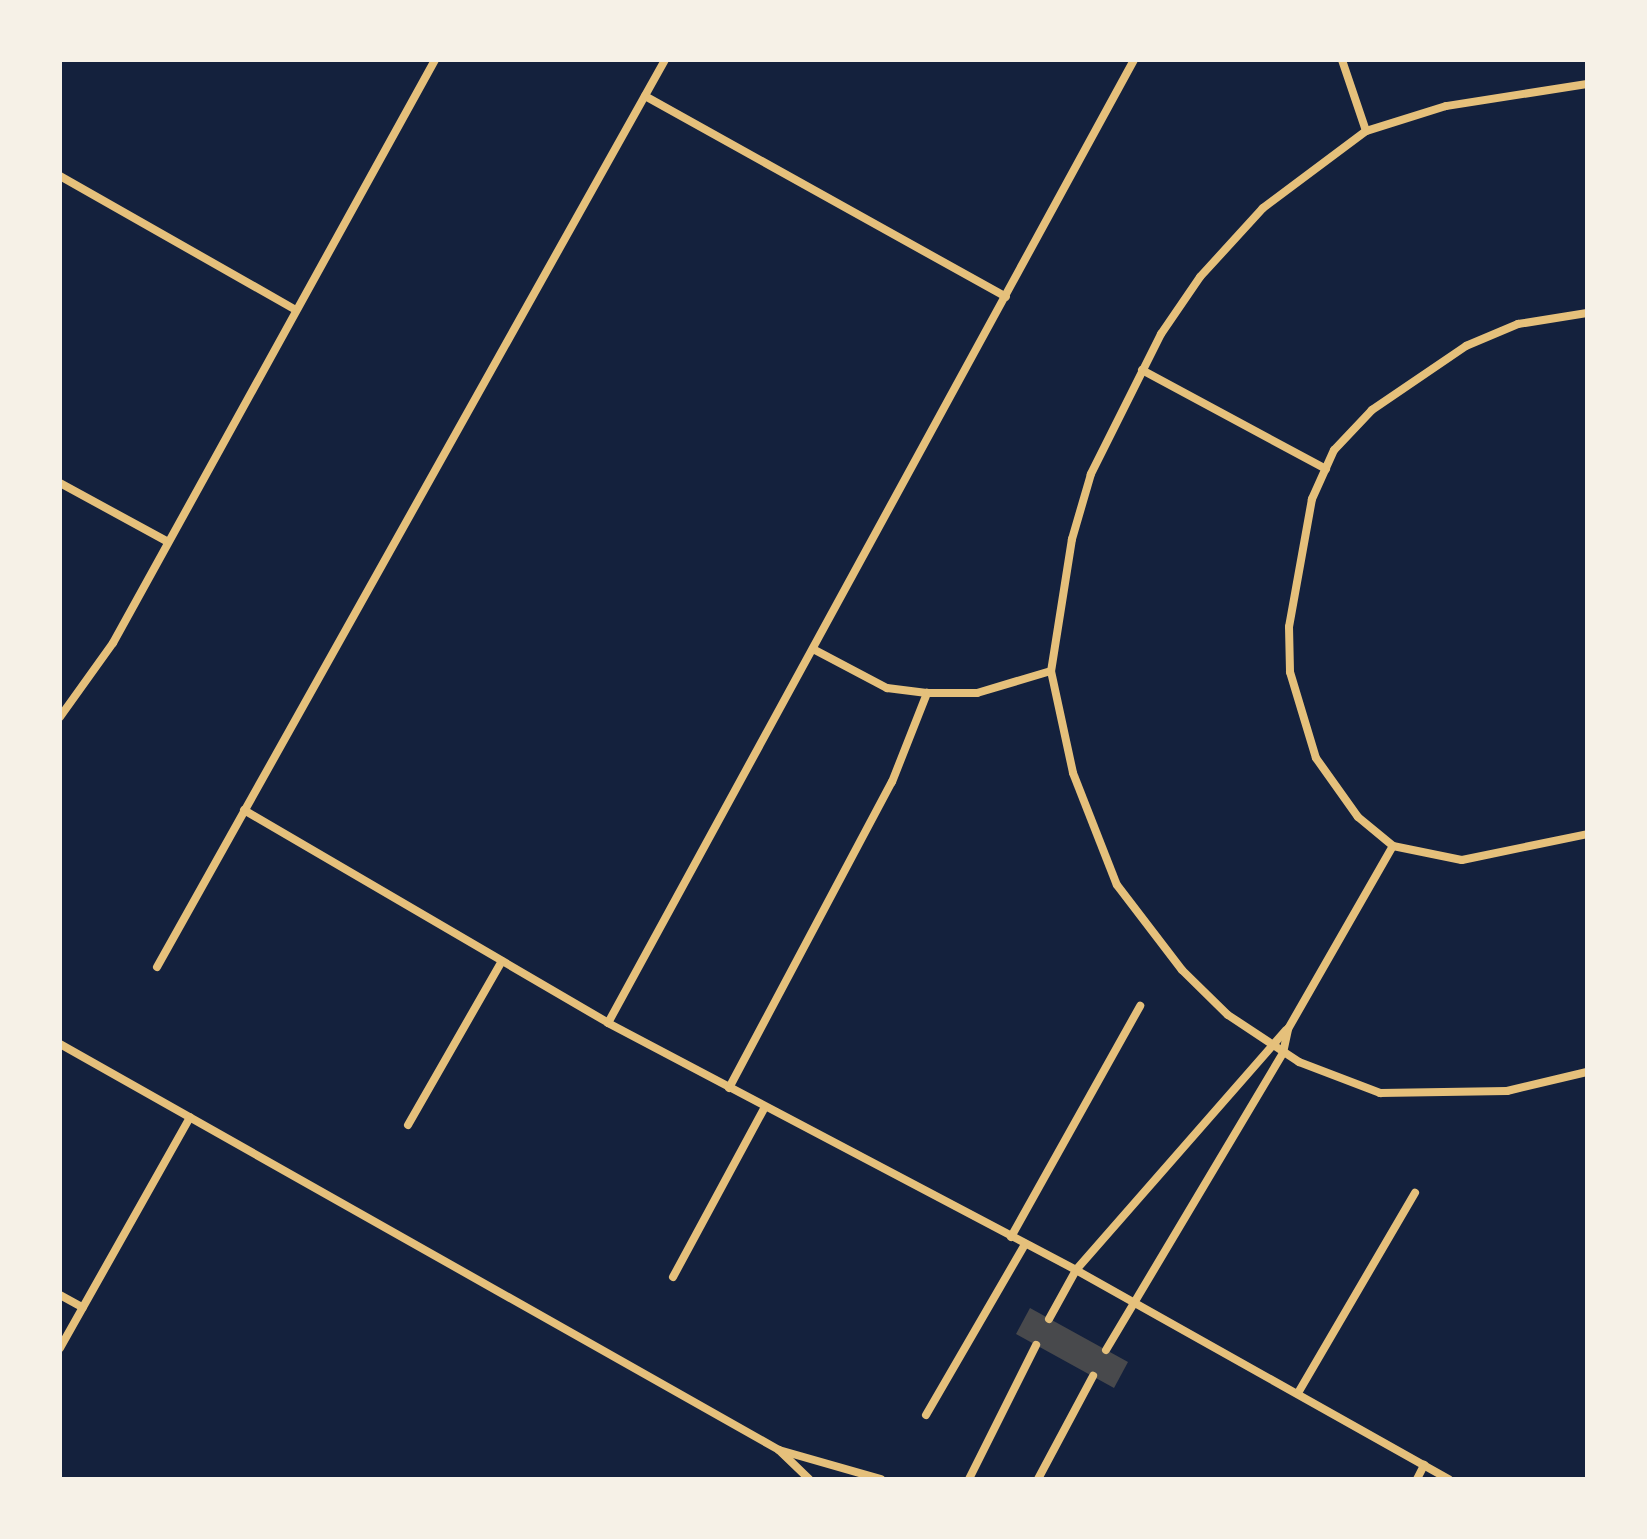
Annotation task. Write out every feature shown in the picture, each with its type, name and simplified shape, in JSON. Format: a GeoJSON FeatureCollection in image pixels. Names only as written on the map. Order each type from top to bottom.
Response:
{"type":"FeatureCollection","features":[{"type":"Feature","properties":{"kind":"street"},"geometry":{"type":"LineString","coordinates":[[60,717],[94,675],[435,60]]}},
{"type":"Feature","properties":{"kind":"street"},"geometry":{"type":"LineString","coordinates":[[157,967],[665,60]]}},
{"type":"Feature","properties":{"kind":"street"},"geometry":{"type":"LineString","coordinates":[[608,1023],[1134,60]]}},
{"type":"Feature","properties":{"kind":"street"},"geometry":{"type":"LineString","coordinates":[[1342,60],[1366,131]]}},
{"type":"Feature","properties":{"kind":"street"},"geometry":{"type":"LineString","coordinates":[[1587,84],[1446,106],[1366,131],[1263,208],[1200,277],[1142,370],[1091,474],[1076,526],[1051,671],[1073,773],[1117,885],[1182,970],[1271,1045],[1341,1083],[1380,1093],[1507,1091],[1587,1072]]}},
{"type":"Feature","properties":{"kind":"street"},"geometry":{"type":"LineString","coordinates":[[645,96],[1006,297]]}},
{"type":"Feature","properties":{"kind":"street"},"geometry":{"type":"LineString","coordinates":[[60,176],[296,310]]}},
{"type":"Feature","properties":{"kind":"street"},"geometry":{"type":"LineString","coordinates":[[1587,313],[1518,324],[1466,346],[1372,410],[1326,469],[1293,582],[1290,672],[1316,758],[1358,817],[1393,846],[1462,860],[1587,834]]}},
{"type":"Feature","properties":{"kind":"street"},"geometry":{"type":"LineString","coordinates":[[1142,370],[1326,469]]}},
{"type":"Feature","properties":{"kind":"street"},"geometry":{"type":"LineString","coordinates":[[60,483],[168,542]]}},
{"type":"Feature","properties":{"kind":"street"},"geometry":{"type":"LineString","coordinates":[[813,649],[887,688],[927,693],[977,693],[1051,671]]}},
{"type":"Feature","properties":{"kind":"street"},"geometry":{"type":"LineString","coordinates":[[729,1088],[892,782],[927,693]]}},
{"type":"Feature","properties":{"kind":"street"},"geometry":{"type":"LineString","coordinates":[[244,810],[608,1023],[1076,1270],[1449,1479]]}},
{"type":"Feature","properties":{"kind":"street"},"geometry":{"type":"LineString","coordinates":[[1049,1319],[1076,1270],[1201,1135],[1271,1045],[1288,1029],[1393,846]]}},
{"type":"Feature","properties":{"kind":"street"},"geometry":{"type":"LineString","coordinates":[[408,1125],[502,961]]}},
{"type":"Feature","properties":{"kind":"street"},"geometry":{"type":"LineString","coordinates":[[1011,1237],[1140,1006]]}},
{"type":"Feature","properties":{"kind":"street"},"geometry":{"type":"LineString","coordinates":[[1106,1350],[1283,1053],[1288,1029]]}},
{"type":"Feature","properties":{"kind":"street"},"geometry":{"type":"LineString","coordinates":[[60,1044],[779,1450],[881,1479]]}},
{"type":"Feature","properties":{"kind":"street"},"geometry":{"type":"LineString","coordinates":[[673,1277],[765,1107]]}},
{"type":"Feature","properties":{"kind":"street"},"geometry":{"type":"LineString","coordinates":[[60,1348],[190,1117]]}},
{"type":"Feature","properties":{"kind":"street"},"geometry":{"type":"LineString","coordinates":[[1298,1393],[1415,1193]]}},
{"type":"Feature","properties":{"kind":"street"},"geometry":{"type":"LineString","coordinates":[[926,1415],[1025,1244]]}},
{"type":"Feature","properties":{"kind":"street"},"geometry":{"type":"LineString","coordinates":[[60,1295],[83,1308]]}},
{"type":"Feature","properties":{"kind":"street"},"geometry":{"type":"LineString","coordinates":[[969,1479],[1036,1345]]}},
{"type":"Feature","properties":{"kind":"street"},"geometry":{"type":"LineString","coordinates":[[1038,1479],[1093,1376]]}},
{"type":"Feature","properties":{"kind":"street"},"geometry":{"type":"LineString","coordinates":[[779,1450],[809,1479]]}},
{"type":"Feature","properties":{"kind":"street"},"geometry":{"type":"LineString","coordinates":[[1417,1479],[1424,1465]]}},
{"type":"Feature","properties":{"kind":"building"},"geometry":{"type":"Polygon","coordinates":[[[1030,1308],[1128,1362],[1114,1388],[1016,1334],[1030,1308]]]}}]}
